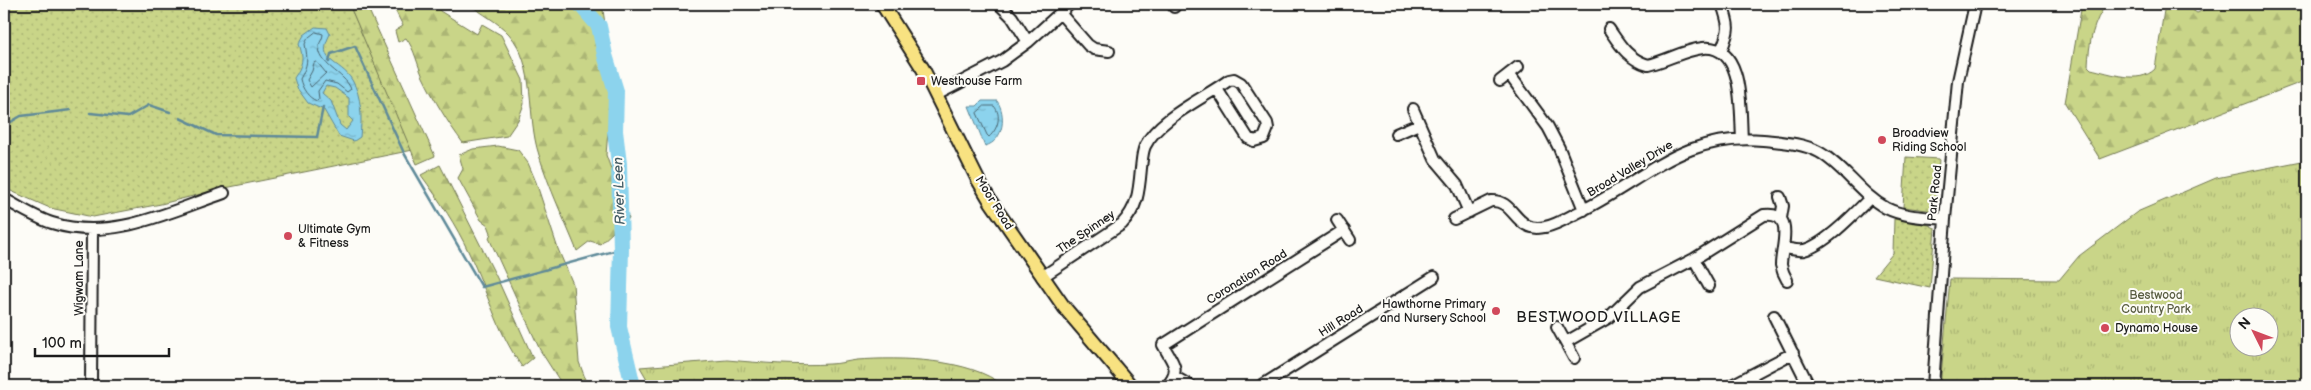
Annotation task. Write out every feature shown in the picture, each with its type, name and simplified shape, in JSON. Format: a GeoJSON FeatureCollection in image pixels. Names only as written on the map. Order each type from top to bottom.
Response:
{"type":"FeatureCollection","features":[{"type":"Feature","properties":{"kind":"main road","name":"Moor Road"},"geometry":{"type":"LineString","coordinates":[[882,4],[904,36],[978,180],[1042,277],[1090,340],[1131,386]]}},
{"type":"Feature","properties":{"kind":"street"},"geometry":{"type":"LineString","coordinates":[[999,4],[1012,16],[1028,42]]}},
{"type":"Feature","properties":{"kind":"street"},"geometry":{"type":"LineString","coordinates":[[936,95],[1002,61],[1028,42],[1070,4]]}},
{"type":"Feature","properties":{"kind":"street"},"geometry":{"type":"LineString","coordinates":[[1721,52],[1729,32],[1722,4]]}},
{"type":"Feature","properties":{"kind":"street","name":"Park Road"},"geometry":{"type":"LineString","coordinates":[[1933,386],[1945,219],[1958,82],[1975,4]]}},
{"type":"Feature","properties":{"kind":"street"},"geometry":{"type":"LineString","coordinates":[[1060,13],[1092,48],[1109,51]]}},
{"type":"Feature","properties":{"kind":"street"},"geometry":{"type":"LineString","coordinates":[[1609,29],[1632,58],[1648,65],[1703,48],[1721,52],[1729,58],[1734,67],[1742,139]]}},
{"type":"Feature","properties":{"kind":"street"},"geometry":{"type":"LineString","coordinates":[[1606,45],[1615,38]]}},
{"type":"Feature","properties":{"kind":"street"},"geometry":{"type":"LineString","coordinates":[[1087,58],[1092,48]]}},
{"type":"Feature","properties":{"kind":"street"},"geometry":{"type":"LineString","coordinates":[[1500,81],[1513,71],[1560,148],[1584,210]]}},
{"type":"Feature","properties":{"kind":"street","name":"The Spinney"},"geometry":{"type":"LineString","coordinates":[[1042,277],[1122,224],[1129,217],[1138,201],[1143,153],[1151,136],[1162,124],[1229,80],[1234,79],[1241,83],[1267,123],[1268,128],[1264,138],[1254,141],[1248,138],[1217,89]]}},
{"type":"Feature","properties":{"kind":"street"},"geometry":{"type":"LineString","coordinates":[[1413,109],[1435,159],[1457,185],[1469,212]]}},
{"type":"Feature","properties":{"kind":"street"},"geometry":{"type":"LineString","coordinates":[[1396,134],[1420,124]]}},
{"type":"Feature","properties":{"kind":"street","name":"Broad Valley Drive"},"geometry":{"type":"LineString","coordinates":[[1454,219],[1491,201],[1497,201],[1508,207],[1520,222],[1538,229],[1584,210],[1681,152],[1708,144],[1742,139],[1799,145],[1819,152],[1870,198],[1896,212],[1945,219]]}},
{"type":"Feature","properties":{"kind":"street","name":"Wigwam Lane"},"geometry":{"type":"LineString","coordinates":[[4,199],[50,222],[92,230],[129,225],[224,193]]}},
{"type":"Feature","properties":{"kind":"street"},"geometry":{"type":"LineString","coordinates":[[1780,197],[1783,206],[1781,218]]}},
{"type":"Feature","properties":{"kind":"street"},"geometry":{"type":"LineString","coordinates":[[1784,248],[1803,250],[1851,226],[1870,198]]}},
{"type":"Feature","properties":{"kind":"street"},"geometry":{"type":"LineString","coordinates":[[1566,342],[1608,318],[1637,290],[1694,259],[1764,215],[1774,214],[1781,218],[1784,224],[1782,268],[1787,280]]}},
{"type":"Feature","properties":{"kind":"street"},"geometry":{"type":"LineString","coordinates":[[1337,220],[1350,240]]}},
{"type":"Feature","properties":{"kind":"street","name":"Wigwam Lane"},"geometry":{"type":"LineString","coordinates":[[91,386],[92,230]]}},
{"type":"Feature","properties":{"kind":"street","name":"Coronation Road"},"geometry":{"type":"LineString","coordinates":[[1175,377],[1176,368],[1159,347],[1344,230]]}},
{"type":"Feature","properties":{"kind":"street"},"geometry":{"type":"LineString","coordinates":[[1694,259],[1709,286]]}},
{"type":"Feature","properties":{"kind":"street","name":"Hill Road"},"geometry":{"type":"LineString","coordinates":[[1261,386],[1434,277]]}},
{"type":"Feature","properties":{"kind":"street"},"geometry":{"type":"LineString","coordinates":[[1774,316],[1809,386]]}},
{"type":"Feature","properties":{"kind":"street"},"geometry":{"type":"LineString","coordinates":[[1558,327],[1574,358]]}},
{"type":"Feature","properties":{"kind":"street"},"geometry":{"type":"LineString","coordinates":[[1730,386],[1793,353]]}},
{"type":"Feature","properties":{"kind":"street"},"geometry":{"type":"LineString","coordinates":[[1750,376],[1756,386]]}},
{"type":"Feature","properties":{"kind":"street"},"geometry":{"type":"LineString","coordinates":[[1168,386],[1175,377],[1190,386]]}},
{"type":"Feature","properties":{"kind":"green space"},"geometry":{"type":"Polygon","coordinates":[[[4,4],[349,4],[413,150],[93,217],[50,208],[4,188],[4,4]]]}},
{"type":"Feature","properties":{"kind":"green space"},"geometry":{"type":"Polygon","coordinates":[[[349,4],[366,4],[435,156],[417,164],[349,4]]]}},
{"type":"Feature","properties":{"kind":"green space"},"geometry":{"type":"Polygon","coordinates":[[[392,4],[436,4],[440,11],[477,34],[482,24],[501,35],[523,80],[524,104],[518,120],[507,136],[463,143],[432,94],[406,38],[398,42],[395,31],[403,26],[392,4]]]}},
{"type":"Feature","properties":{"kind":"green space"},"geometry":{"type":"Polygon","coordinates":[[[469,4],[601,4],[606,31],[610,105],[606,155],[629,219],[615,213],[613,232],[600,244],[590,241],[577,251],[539,155],[535,140],[527,76],[524,61],[518,47],[505,30],[469,4]]]}},
{"type":"Feature","properties":{"kind":"green space"},"geometry":{"type":"Polygon","coordinates":[[[2082,4],[2107,4],[2095,25],[2089,49],[2088,66],[2091,69],[2107,73],[2133,77],[2148,74],[2155,69],[2165,4],[2186,4],[2197,13],[2208,8],[2211,4],[2307,4],[2307,80],[2100,159],[2065,103],[2082,4]]]}},
{"type":"Feature","properties":{"kind":"green space"},"geometry":{"type":"Polygon","coordinates":[[[498,146],[518,150],[528,163],[536,182],[558,249],[573,284],[579,362],[588,386],[563,386],[540,350],[489,238],[491,233],[488,225],[481,220],[458,178],[463,169],[459,155],[473,149],[498,146]]]}},
{"type":"Feature","properties":{"kind":"green space"},"geometry":{"type":"Polygon","coordinates":[[[1906,157],[1939,159],[1935,211],[1903,207],[1906,157]]]}},
{"type":"Feature","properties":{"kind":"green space","name":"Bestwood Country Park"},"geometry":{"type":"Polygon","coordinates":[[[2307,160],[2307,386],[1940,386],[1950,279],[2059,280],[2079,256],[2137,212],[2216,178],[2307,160]]]}},
{"type":"Feature","properties":{"kind":"green space"},"geometry":{"type":"Polygon","coordinates":[[[440,165],[497,278],[533,358],[522,367],[505,339],[464,243],[435,194],[421,175],[440,165]]]}},
{"type":"Feature","properties":{"kind":"green space"},"geometry":{"type":"Polygon","coordinates":[[[1894,219],[1929,225],[1935,228],[1930,288],[1874,276],[1893,253],[1894,219]]]}},
{"type":"Feature","properties":{"kind":"green space"},"geometry":{"type":"Polygon","coordinates":[[[874,359],[934,361],[973,370],[990,377],[1004,386],[651,386],[640,367],[727,360],[804,365],[874,359]]]}},
{"type":"Feature","properties":{"kind":"water"},"geometry":{"type":"Polygon","coordinates":[[[315,27],[327,28],[330,34],[326,43],[325,51],[327,56],[347,73],[352,80],[358,93],[361,108],[360,137],[354,141],[339,136],[324,110],[308,103],[297,88],[294,78],[302,61],[299,44],[304,35],[315,27]],[[326,86],[322,93],[331,101],[340,125],[346,130],[353,121],[349,117],[349,98],[335,88],[326,86]]]}},
{"type":"Feature","properties":{"kind":"water"},"geometry":{"type":"Polygon","coordinates":[[[982,101],[997,101],[1002,112],[1002,126],[997,139],[985,146],[969,106],[977,106],[982,101]]]}},
{"type":"Feature","properties":{"kind":"waterway","name":"River Leen"},"geometry":{"type":"LineString","coordinates":[[580,4],[599,26],[605,55],[616,91],[615,131],[619,164],[621,249],[619,327],[633,386]]}},
{"type":"Feature","properties":{"kind":"waterway"},"geometry":{"type":"LineString","coordinates":[[329,62],[331,54],[355,46],[404,153],[482,287],[621,249]]}},
{"type":"Feature","properties":{"kind":"waterway"},"geometry":{"type":"LineString","coordinates":[[90,113],[128,117],[149,105],[170,112]]}},
{"type":"Feature","properties":{"kind":"waterway"},"geometry":{"type":"LineString","coordinates":[[180,118],[216,135],[317,137],[323,107]]}},
{"type":"Feature","properties":{"kind":"waterway"},"geometry":{"type":"LineString","coordinates":[[4,126],[21,116],[71,110]]}},
{"type":"Feature","properties":{"kind":"place","name":"Westhouse Farm"},"geometry":{"type":"Point","coordinates":[921,81]}},
{"type":"Feature","properties":{"kind":"place","name":"Broadview Riding School"},"geometry":{"type":"Point","coordinates":[1882,140]}},
{"type":"Feature","properties":{"kind":"place","name":"Ultimate Gym & Fitness"},"geometry":{"type":"Point","coordinates":[288,236]}},
{"type":"Feature","properties":{"kind":"place","name":"Hawthorne Primary and Nursery School"},"geometry":{"type":"Point","coordinates":[1496,311]}},
{"type":"Feature","properties":{"kind":"place","name":"Dynamo House"},"geometry":{"type":"Point","coordinates":[2105,328]}},
{"type":"Feature","properties":{"kind":"district","name":"BESTWOOD VILLAGE"},"geometry":{"type":"Point","coordinates":[1599,317]}}]}
